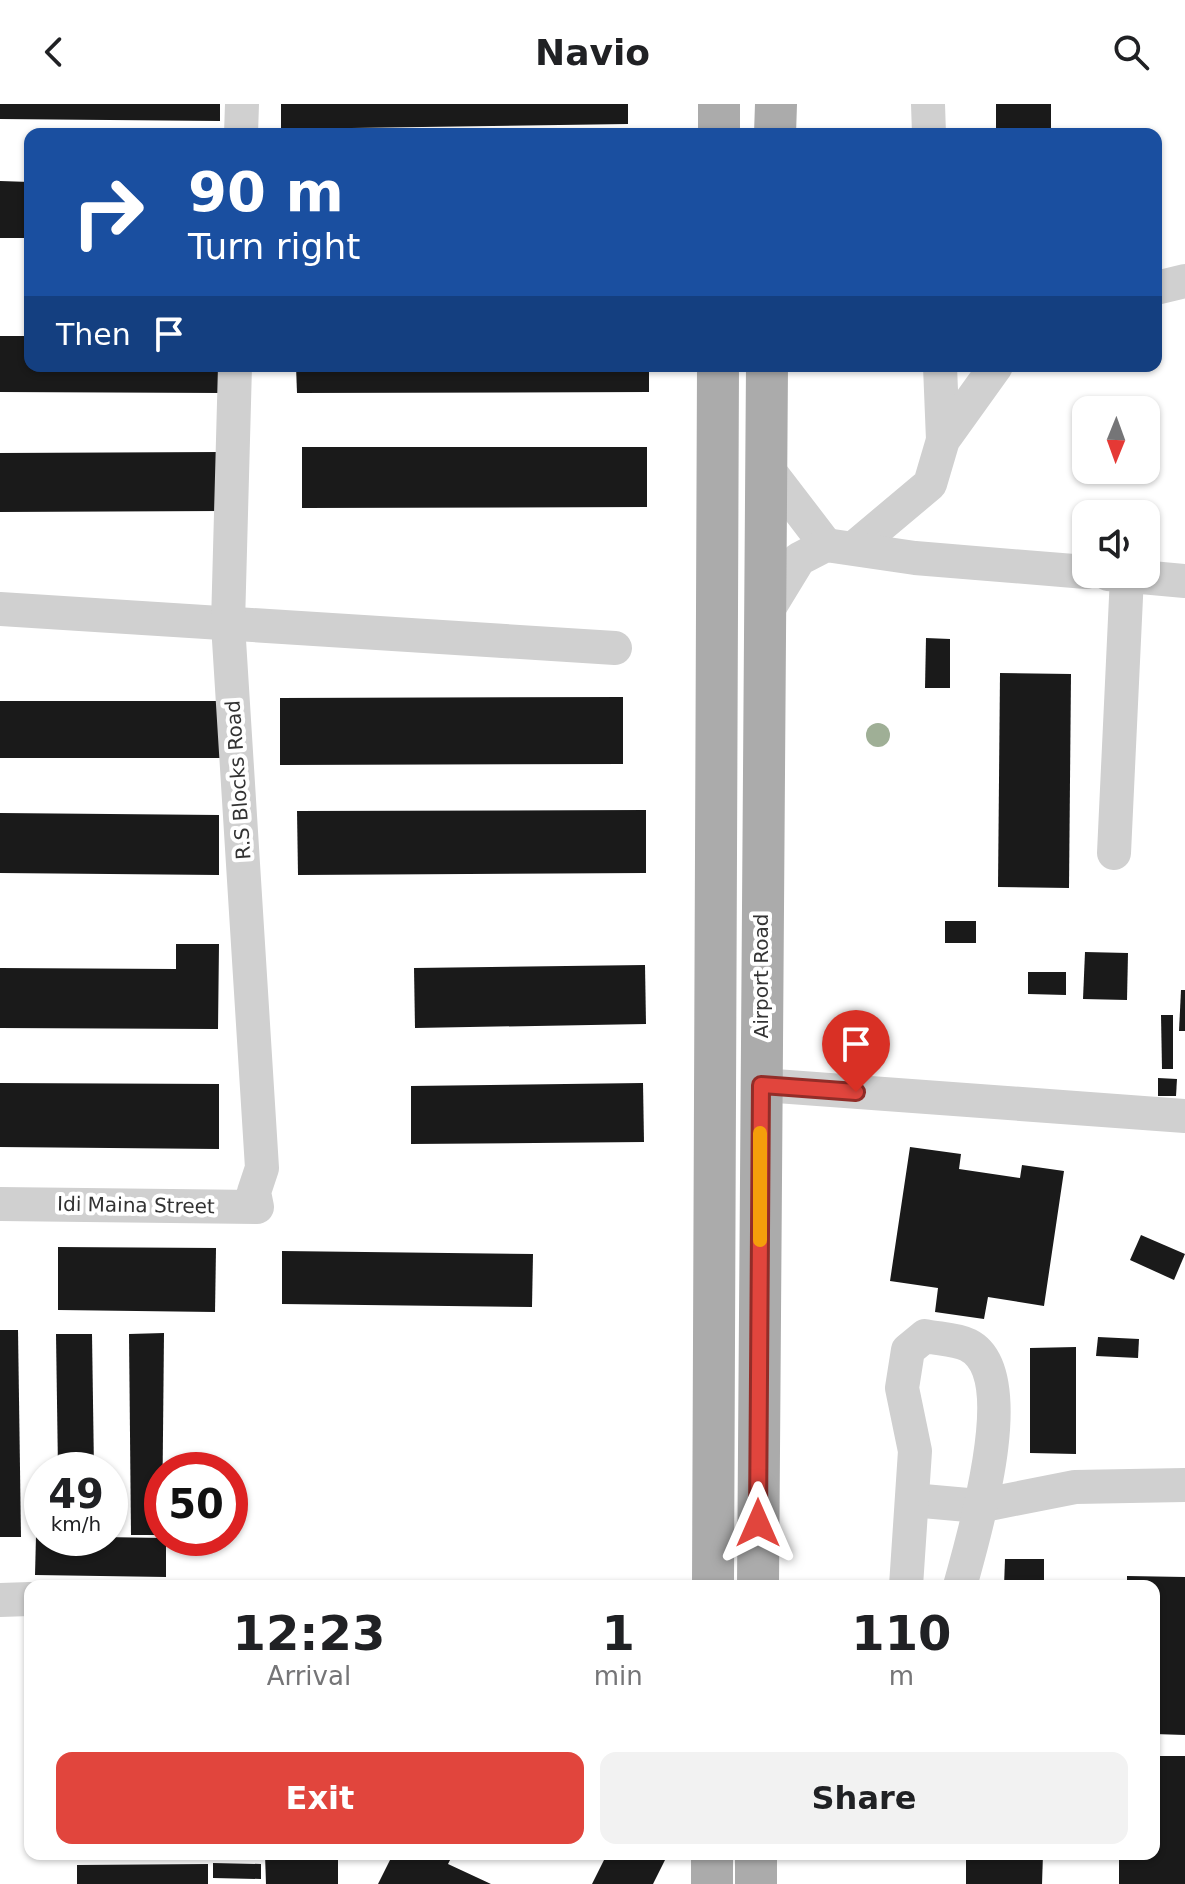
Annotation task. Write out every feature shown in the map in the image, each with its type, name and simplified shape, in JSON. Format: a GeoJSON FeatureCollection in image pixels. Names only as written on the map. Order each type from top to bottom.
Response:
{"type":"FeatureCollection","features":[{"type":"Feature","properties":{"kind":"main road"},"geometry":{"type":"LineString","coordinates":[[719,104],[719,128]]}},
{"type":"Feature","properties":{"kind":"main road"},"geometry":{"type":"LineString","coordinates":[[775,128],[776,104]]}},
{"type":"Feature","properties":{"kind":"main road"},"geometry":{"type":"LineString","coordinates":[[713,1580],[718,372]]}},
{"type":"Feature","properties":{"kind":"main road","name":"Airport Road"},"geometry":{"type":"LineString","coordinates":[[758,1580],[767,372]]}},
{"type":"Feature","properties":{"kind":"main road"},"geometry":{"type":"LineString","coordinates":[[712,1860],[712,1884]]}},
{"type":"Feature","properties":{"kind":"main road"},"geometry":{"type":"LineString","coordinates":[[756,1860],[756,1884]]}},
{"type":"Feature","properties":{"kind":"lane"},"geometry":{"type":"LineString","coordinates":[[241,128],[242,104]]}},
{"type":"Feature","properties":{"kind":"lane"},"geometry":{"type":"LineString","coordinates":[[928,104],[929,128]]}},
{"type":"Feature","properties":{"kind":"lane"},"geometry":{"type":"LineString","coordinates":[[1162,287],[1185,281]]}},
{"type":"Feature","properties":{"kind":"lane","name":"R.S Blocks Road"},"geometry":{"type":"LineString","coordinates":[[235,372],[228,624],[262,1168],[254,1192]]}},
{"type":"Feature","properties":{"kind":"lane"},"geometry":{"type":"LineString","coordinates":[[763,618],[799,559],[840,546],[930,484],[943,440],[940,372]]}},
{"type":"Feature","properties":{"kind":"lane"},"geometry":{"type":"LineString","coordinates":[[943,440],[992,372]]}},
{"type":"Feature","properties":{"kind":"lane"},"geometry":{"type":"LineString","coordinates":[[764,464],[840,546],[915,558],[1072,571]]}},
{"type":"Feature","properties":{"kind":"lane"},"geometry":{"type":"LineString","coordinates":[[1160,579],[1185,581]]}},
{"type":"Feature","properties":{"kind":"lane"},"geometry":{"type":"LineString","coordinates":[[1114,853],[1115,588]]}},
{"type":"Feature","properties":{"kind":"lane"},"geometry":{"type":"LineString","coordinates":[[0,609],[615,648]]}},
{"type":"Feature","properties":{"kind":"lane"},"geometry":{"type":"LineString","coordinates":[[761,1085],[1185,1116]]}},
{"type":"Feature","properties":{"kind":"lane","name":"Idi Maina Street"},"geometry":{"type":"LineString","coordinates":[[0,1204],[257,1207],[254,1192]]}},
{"type":"Feature","properties":{"kind":"lane"},"geometry":{"type":"LineString","coordinates":[[906,1580],[915,1451],[902,1388],[908,1350],[925,1336],[969,1345],[992,1374],[996,1398],[993,1441],[961,1580]]}},
{"type":"Feature","properties":{"kind":"lane"},"geometry":{"type":"LineString","coordinates":[[912,1500],[979,1506],[1075,1487],[1185,1485]]}},
{"type":"Feature","properties":{"kind":"lane"},"geometry":{"type":"LineString","coordinates":[[0,1600],[24,1599]]}},
{"type":"Feature","properties":{"kind":"building"},"geometry":{"type":"Polygon","coordinates":[[[0,104],[220,104],[220,121],[0,119],[0,104]]]}},
{"type":"Feature","properties":{"kind":"building"},"geometry":{"type":"Polygon","coordinates":[[[281,104],[628,104],[628,124],[281,128],[281,104]]]}},
{"type":"Feature","properties":{"kind":"building"},"geometry":{"type":"Polygon","coordinates":[[[996,104],[1051,104],[1051,128],[996,128],[996,104]]]}},
{"type":"Feature","properties":{"kind":"building"},"geometry":{"type":"Polygon","coordinates":[[[0,181],[24,182],[24,238],[0,238],[0,181]]]}},
{"type":"Feature","properties":{"kind":"building"},"geometry":{"type":"Polygon","coordinates":[[[0,336],[24,336],[24,372],[221,372],[221,393],[0,392],[0,336]]]}},
{"type":"Feature","properties":{"kind":"building"},"geometry":{"type":"Polygon","coordinates":[[[296,372],[649,372],[649,392],[297,393],[296,372]]]}},
{"type":"Feature","properties":{"kind":"building"},"geometry":{"type":"Polygon","coordinates":[[[302,447],[647,447],[647,507],[302,508],[302,447]]]}},
{"type":"Feature","properties":{"kind":"building"},"geometry":{"type":"Polygon","coordinates":[[[220,452],[220,511],[0,512],[0,453],[220,452]]]}},
{"type":"Feature","properties":{"kind":"building"},"geometry":{"type":"Polygon","coordinates":[[[926,638],[950,639],[950,688],[925,688],[926,638]]]}},
{"type":"Feature","properties":{"kind":"building"},"geometry":{"type":"Polygon","coordinates":[[[1000,673],[1071,674],[1069,888],[998,887],[1000,673]]]}},
{"type":"Feature","properties":{"kind":"building"},"geometry":{"type":"Polygon","coordinates":[[[623,697],[623,764],[280,765],[280,698],[623,697]]]}},
{"type":"Feature","properties":{"kind":"building"},"geometry":{"type":"Polygon","coordinates":[[[0,701],[223,701],[224,758],[0,758],[0,701]]]}},
{"type":"Feature","properties":{"kind":"building"},"geometry":{"type":"Polygon","coordinates":[[[646,810],[646,873],[298,875],[297,811],[646,810]]]}},
{"type":"Feature","properties":{"kind":"building"},"geometry":{"type":"Polygon","coordinates":[[[0,813],[219,815],[219,875],[0,873],[0,813]]]}},
{"type":"Feature","properties":{"kind":"building"},"geometry":{"type":"Polygon","coordinates":[[[945,921],[976,921],[976,943],[945,943],[945,921]]]}},
{"type":"Feature","properties":{"kind":"building"},"geometry":{"type":"Polygon","coordinates":[[[176,944],[219,944],[218,1029],[0,1028],[0,968],[176,969],[176,944]]]}},
{"type":"Feature","properties":{"kind":"building"},"geometry":{"type":"Polygon","coordinates":[[[1085,952],[1128,953],[1127,1000],[1083,999],[1085,952]]]}},
{"type":"Feature","properties":{"kind":"building"},"geometry":{"type":"Polygon","coordinates":[[[645,965],[646,1024],[415,1028],[414,968],[645,965]]]}},
{"type":"Feature","properties":{"kind":"building"},"geometry":{"type":"Polygon","coordinates":[[[1028,972],[1066,972],[1066,995],[1028,994],[1028,972]]]}},
{"type":"Feature","properties":{"kind":"building"},"geometry":{"type":"Polygon","coordinates":[[[1181,990],[1185,990],[1185,1031],[1179,1031],[1181,990]]]}},
{"type":"Feature","properties":{"kind":"building"},"geometry":{"type":"Polygon","coordinates":[[[1161,1015],[1173,1015],[1173,1069],[1162,1069],[1161,1015]]]}},
{"type":"Feature","properties":{"kind":"building"},"geometry":{"type":"Polygon","coordinates":[[[1158,1078],[1177,1079],[1176,1096],[1158,1096],[1158,1078]]]}},
{"type":"Feature","properties":{"kind":"building"},"geometry":{"type":"Polygon","coordinates":[[[0,1083],[219,1084],[219,1149],[0,1147],[0,1083]]]}},
{"type":"Feature","properties":{"kind":"building"},"geometry":{"type":"Polygon","coordinates":[[[643,1083],[644,1142],[411,1144],[411,1086],[643,1083]]]}},
{"type":"Feature","properties":{"kind":"building"},"geometry":{"type":"Polygon","coordinates":[[[910,1147],[961,1154],[959,1169],[1020,1178],[1022,1165],[1064,1171],[1044,1306],[988,1297],[984,1319],[935,1312],[938,1288],[890,1281],[910,1147]]]}},
{"type":"Feature","properties":{"kind":"building"},"geometry":{"type":"Polygon","coordinates":[[[1141,1235],[1185,1254],[1174,1280],[1130,1260],[1141,1235]]]}},
{"type":"Feature","properties":{"kind":"building"},"geometry":{"type":"Polygon","coordinates":[[[58,1247],[216,1248],[215,1312],[58,1310],[58,1247]]]}},
{"type":"Feature","properties":{"kind":"building"},"geometry":{"type":"Polygon","coordinates":[[[282,1251],[533,1254],[532,1307],[282,1304],[282,1251]]]}},
{"type":"Feature","properties":{"kind":"building"},"geometry":{"type":"Polygon","coordinates":[[[0,1330],[18,1330],[21,1537],[0,1537],[0,1330]]]}},
{"type":"Feature","properties":{"kind":"building"},"geometry":{"type":"Polygon","coordinates":[[[164,1333],[163,1452],[144,1452],[144,1535],[131,1535],[129,1334],[164,1333]]]}},
{"type":"Feature","properties":{"kind":"building"},"geometry":{"type":"Polygon","coordinates":[[[56,1334],[92,1334],[94,1452],[58,1452],[56,1334]]]}},
{"type":"Feature","properties":{"kind":"building"},"geometry":{"type":"Polygon","coordinates":[[[1098,1337],[1139,1339],[1138,1358],[1096,1356],[1098,1337]]]}},
{"type":"Feature","properties":{"kind":"building"},"geometry":{"type":"Polygon","coordinates":[[[1076,1347],[1076,1454],[1030,1453],[1030,1348],[1076,1347]]]}},
{"type":"Feature","properties":{"kind":"building"},"geometry":{"type":"Polygon","coordinates":[[[128,1537],[144,1538],[144,1556],[166,1556],[166,1577],[35,1575],[35,1556],[128,1556],[128,1537]]]}},
{"type":"Feature","properties":{"kind":"building"},"geometry":{"type":"Polygon","coordinates":[[[1005,1559],[1044,1559],[1044,1580],[1004,1580],[1005,1559]]]}},
{"type":"Feature","properties":{"kind":"building"},"geometry":{"type":"Polygon","coordinates":[[[1127,1576],[1185,1577],[1185,1735],[1160,1734],[1160,1580],[1127,1580],[1127,1576]]]}},
{"type":"Feature","properties":{"kind":"building"},"geometry":{"type":"Polygon","coordinates":[[[1160,1756],[1185,1756],[1185,1884],[1119,1884],[1119,1860],[1160,1860],[1160,1756]]]}},
{"type":"Feature","properties":{"kind":"building"},"geometry":{"type":"Polygon","coordinates":[[[265,1860],[338,1860],[338,1884],[266,1884],[265,1860]]]}},
{"type":"Feature","properties":{"kind":"building"},"geometry":{"type":"Polygon","coordinates":[[[390,1860],[450,1860],[448,1864],[491,1884],[378,1884],[390,1860]]]}},
{"type":"Feature","properties":{"kind":"building"},"geometry":{"type":"Polygon","coordinates":[[[604,1860],[665,1860],[653,1884],[592,1884],[604,1860]]]}},
{"type":"Feature","properties":{"kind":"building"},"geometry":{"type":"Polygon","coordinates":[[[966,1860],[1043,1860],[1042,1884],[966,1884],[966,1860]]]}},
{"type":"Feature","properties":{"kind":"building"},"geometry":{"type":"Polygon","coordinates":[[[213,1863],[261,1864],[261,1879],[213,1878],[213,1863]]]}},
{"type":"Feature","properties":{"kind":"building"},"geometry":{"type":"Polygon","coordinates":[[[208,1864],[208,1884],[77,1884],[77,1865],[208,1864]]]}},
{"type":"Feature","properties":{"kind":"slow traffic"},"geometry":{"type":"LineString","coordinates":[[760,1133],[760,1240]]}},
{"type":"Feature","properties":{"kind":"route"},"geometry":{"type":"LineString","coordinates":[[758,1523],[761,1085],[856,1092]]}}]}
